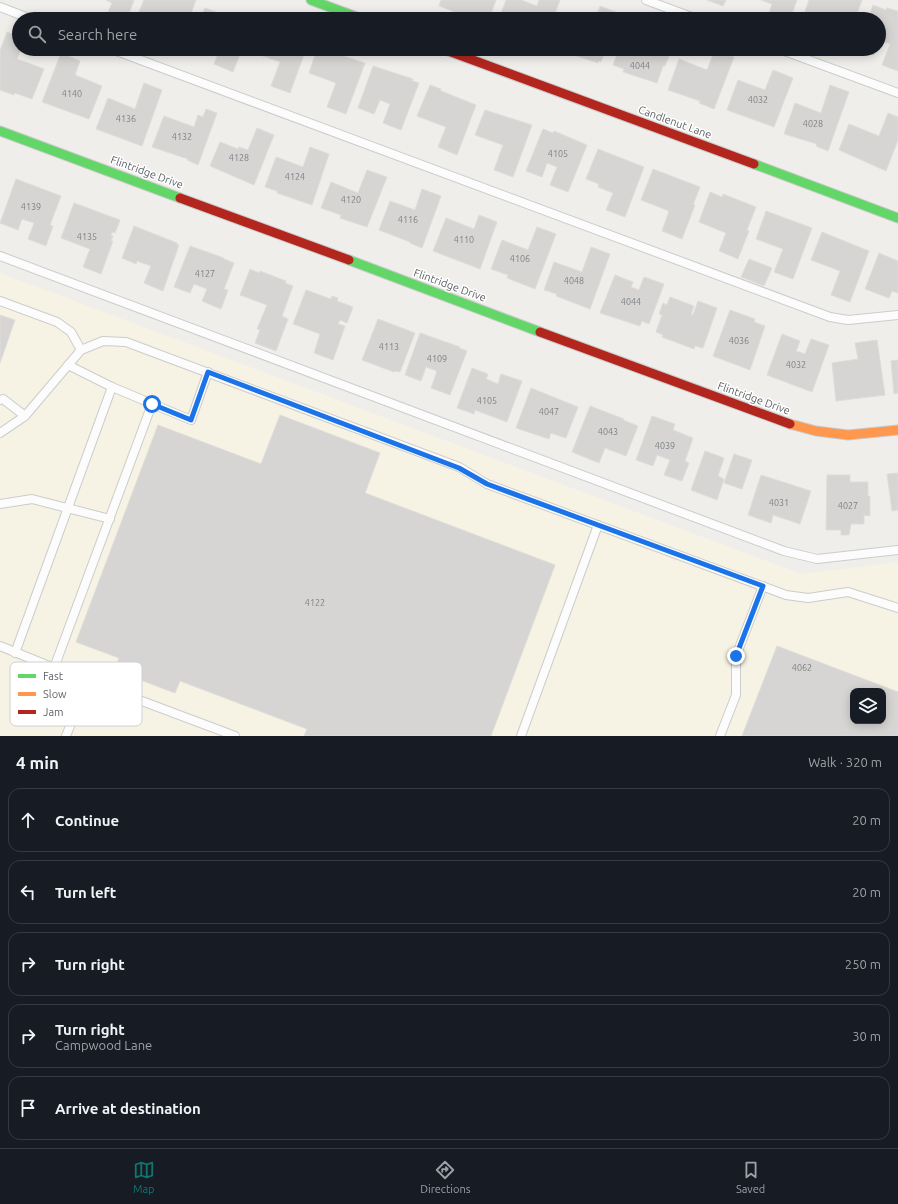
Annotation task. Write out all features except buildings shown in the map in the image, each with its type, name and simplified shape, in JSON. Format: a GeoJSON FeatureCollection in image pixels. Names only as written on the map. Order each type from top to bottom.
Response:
{"type":"FeatureCollection","features":[{"type":"Feature","properties":{"kind":"street"},"geometry":{"type":"LineString","coordinates":[[311,0],[343,12]]}},
{"type":"Feature","properties":{"kind":"street","name":"Candlenut Lane"},"geometry":{"type":"LineString","coordinates":[[462,56],[898,218]]}},
{"type":"Feature","properties":{"kind":"street","name":"Flintridge Drive"},"geometry":{"type":"LineString","coordinates":[[0,131],[789,424],[816,431],[848,435],[898,430]]}},
{"type":"Feature","properties":{"kind":"lane"},"geometry":{"type":"LineString","coordinates":[[646,0],[678,12]]}},
{"type":"Feature","properties":{"kind":"lane"},"geometry":{"type":"LineString","coordinates":[[0,7],[13,12]]}},
{"type":"Feature","properties":{"kind":"lane"},"geometry":{"type":"LineString","coordinates":[[131,56],[830,317],[848,320],[898,314]]}},
{"type":"Feature","properties":{"kind":"lane"},"geometry":{"type":"LineString","coordinates":[[798,56],[898,93]]}},
{"type":"Feature","properties":{"kind":"lane"},"geometry":{"type":"LineString","coordinates":[[0,256],[784,551],[817,559],[898,550]]}},
{"type":"Feature","properties":{"kind":"lane"},"geometry":{"type":"LineString","coordinates":[[0,301],[57,322],[71,332],[81,350]]}},
{"type":"Feature","properties":{"kind":"lane"},"geometry":{"type":"LineString","coordinates":[[0,433],[25,416],[81,350],[102,341],[126,342],[459,468],[487,484],[786,595],[808,598],[848,592],[898,608]]}},
{"type":"Feature","properties":{"kind":"lane"},"geometry":{"type":"LineString","coordinates":[[68,365],[112,387],[191,420],[208,372]]}},
{"type":"Feature","properties":{"kind":"lane"},"geometry":{"type":"LineString","coordinates":[[15,653],[112,387]]}},
{"type":"Feature","properties":{"kind":"lane"},"geometry":{"type":"LineString","coordinates":[[0,400],[3,399],[25,416]]}},
{"type":"Feature","properties":{"kind":"lane"},"geometry":{"type":"LineString","coordinates":[[56,662],[152,404]]}},
{"type":"Feature","properties":{"kind":"lane"},"geometry":{"type":"LineString","coordinates":[[0,504],[32,499],[110,519]]}},
{"type":"Feature","properties":{"kind":"lane"},"geometry":{"type":"LineString","coordinates":[[521,736],[598,525]]}},
{"type":"Feature","properties":{"kind":"lane"},"geometry":{"type":"LineString","coordinates":[[720,736],[736,695],[736,656],[763,586]]}},
{"type":"Feature","properties":{"kind":"lane"},"geometry":{"type":"LineString","coordinates":[[0,646],[38,662]]}},
{"type":"Feature","properties":{"kind":"lane"},"geometry":{"type":"LineString","coordinates":[[142,701],[235,736]]}},
{"type":"Feature","properties":{"kind":"lane"},"geometry":{"type":"LineString","coordinates":[[66,736],[70,726]]}},
{"type":"Feature","properties":{"kind":"shaded area"},"geometry":{"type":"Polygon","coordinates":[[[0,273],[801,574],[898,562],[898,736],[0,736],[0,273]]]}},
{"type":"Feature","properties":{"kind":"traffic: fast"},"geometry":{"type":"LineString","coordinates":[[311,0],[343,12]]}},
{"type":"Feature","properties":{"kind":"traffic: fast"},"geometry":{"type":"LineString","coordinates":[[0,131],[180,198]]}},
{"type":"Feature","properties":{"kind":"traffic: fast"},"geometry":{"type":"LineString","coordinates":[[754,164],[898,218]]}},
{"type":"Feature","properties":{"kind":"traffic: fast"},"geometry":{"type":"LineString","coordinates":[[349,260],[540,332]]}},
{"type":"Feature","properties":{"kind":"traffic: slow"},"geometry":{"type":"LineString","coordinates":[[790,424],[816,431],[848,435],[898,430]]}},
{"type":"Feature","properties":{"kind":"traffic: jam"},"geometry":{"type":"LineString","coordinates":[[462,56],[754,164]]}},
{"type":"Feature","properties":{"kind":"traffic: jam"},"geometry":{"type":"LineString","coordinates":[[180,198],[349,260]]}},
{"type":"Feature","properties":{"kind":"traffic: jam"},"geometry":{"type":"LineString","coordinates":[[540,332],[790,424]]}},
{"type":"Feature","properties":{"kind":"route"},"geometry":{"type":"LineString","coordinates":[[152,404],[191,420],[208,372],[459,468],[487,484],[763,586],[736,656]]}}]}
